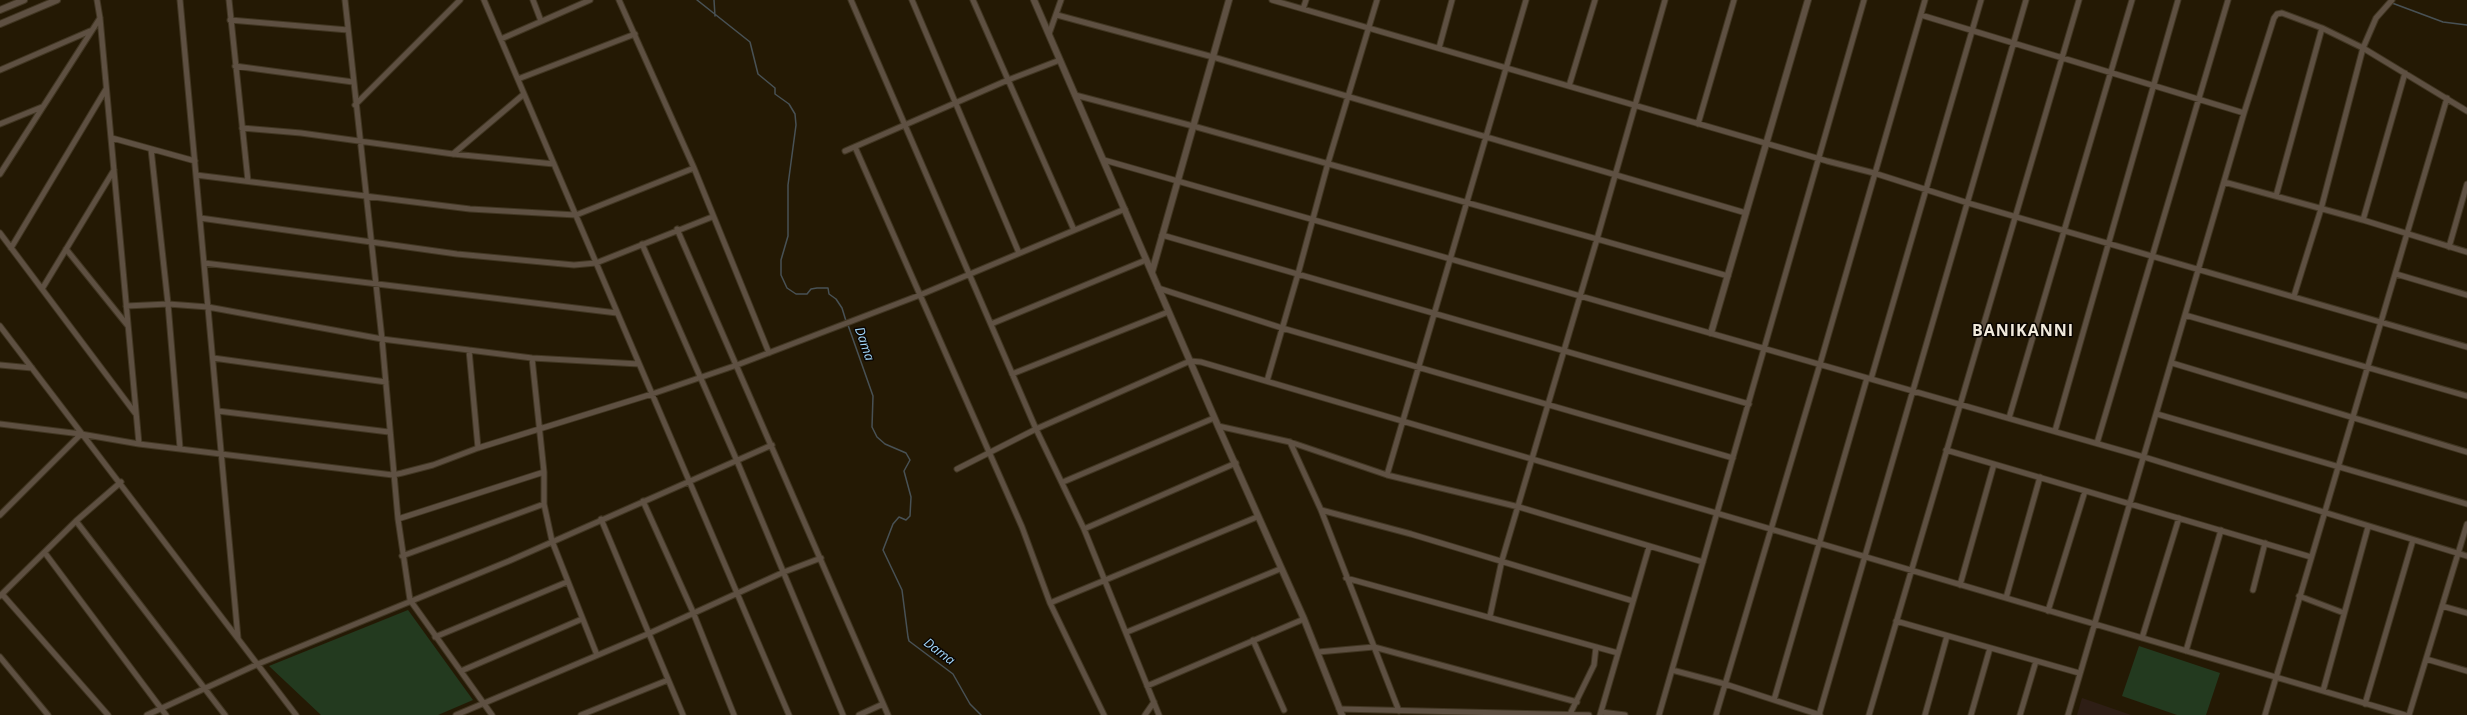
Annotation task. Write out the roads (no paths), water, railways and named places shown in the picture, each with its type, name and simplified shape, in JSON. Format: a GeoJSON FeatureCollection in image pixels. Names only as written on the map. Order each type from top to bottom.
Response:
{"type":"FeatureCollection","features":[{"type":"Feature","properties":{"kind":"street"},"geometry":{"type":"LineString","coordinates":[[0,10],[24,0]]}},
{"type":"Feature","properties":{"kind":"street"},"geometry":{"type":"LineString","coordinates":[[0,24],[57,0]]}},
{"type":"Feature","properties":{"kind":"street"},"geometry":{"type":"LineString","coordinates":[[97,0],[112,138],[139,444]]}},
{"type":"Feature","properties":{"kind":"street"},"geometry":{"type":"LineString","coordinates":[[229,0],[248,181]]}},
{"type":"Feature","properties":{"kind":"street"},"geometry":{"type":"LineString","coordinates":[[345,0],[355,105],[377,286],[393,475],[402,556],[410,600],[492,715]]}},
{"type":"Feature","properties":{"kind":"street"},"geometry":{"type":"LineString","coordinates":[[355,105],[460,0]]}},
{"type":"Feature","properties":{"kind":"street"},"geometry":{"type":"LineString","coordinates":[[484,0],[789,715]]}},
{"type":"Feature","properties":{"kind":"street"},"geometry":{"type":"LineString","coordinates":[[533,0],[541,21]]}},
{"type":"Feature","properties":{"kind":"street"},"geometry":{"type":"LineString","coordinates":[[501,39],[590,0]]}},
{"type":"Feature","properties":{"kind":"street"},"geometry":{"type":"LineString","coordinates":[[619,0],[694,168],[712,217],[769,353]]}},
{"type":"Feature","properties":{"kind":"street"},"geometry":{"type":"LineString","coordinates":[[851,0],[1036,429],[1063,482],[1084,529],[1127,632],[1159,715]]}},
{"type":"Feature","properties":{"kind":"street"},"geometry":{"type":"LineString","coordinates":[[912,0],[1019,253]]}},
{"type":"Feature","properties":{"kind":"street"},"geometry":{"type":"LineString","coordinates":[[973,0],[1074,230]]}},
{"type":"Feature","properties":{"kind":"street"},"geometry":{"type":"LineString","coordinates":[[1034,0],[1214,418],[1236,463],[1257,517],[1304,619],[1341,712],[1399,711],[1589,715]]}},
{"type":"Feature","properties":{"kind":"street"},"geometry":{"type":"LineString","coordinates":[[1049,34],[1057,15],[1061,0]]}},
{"type":"Feature","properties":{"kind":"street"},"geometry":{"type":"LineString","coordinates":[[1152,272],[1229,0]]}},
{"type":"Feature","properties":{"kind":"street"},"geometry":{"type":"LineString","coordinates":[[1272,0],[1766,144],[1874,173],[1968,202],[2382,321],[2467,347]]}},
{"type":"Feature","properties":{"kind":"street"},"geometry":{"type":"LineString","coordinates":[[1303,9],[1306,0]]}},
{"type":"Feature","properties":{"kind":"street"},"geometry":{"type":"LineString","coordinates":[[1267,381],[1328,163],[1349,98],[1377,0]]}},
{"type":"Feature","properties":{"kind":"street"},"geometry":{"type":"LineString","coordinates":[[1439,48],[1452,0]]}},
{"type":"Feature","properties":{"kind":"street"},"geometry":{"type":"LineString","coordinates":[[1388,475],[1526,0]]}},
{"type":"Feature","properties":{"kind":"street"},"geometry":{"type":"LineString","coordinates":[[1569,86],[1595,0]]}},
{"type":"Feature","properties":{"kind":"street"},"geometry":{"type":"LineString","coordinates":[[1490,616],[1502,560],[1565,351],[1665,0]]}},
{"type":"Feature","properties":{"kind":"street"},"geometry":{"type":"LineString","coordinates":[[1698,124],[1734,0]]}},
{"type":"Feature","properties":{"kind":"street"},"geometry":{"type":"LineString","coordinates":[[1711,333],[1808,0]]}},
{"type":"Feature","properties":{"kind":"street"},"geometry":{"type":"LineString","coordinates":[[1660,715],[1820,159],[1864,0]]}},
{"type":"Feature","properties":{"kind":"street"},"geometry":{"type":"LineString","coordinates":[[1716,715],[1820,364],[1925,0]]}},
{"type":"Feature","properties":{"kind":"street"},"geometry":{"type":"LineString","coordinates":[[1774,700],[1819,543],[1927,189],[1981,0]]}},
{"type":"Feature","properties":{"kind":"street"},"geometry":{"type":"LineString","coordinates":[[1672,670],[1724,684],[1819,715],[2026,0]]}},
{"type":"Feature","properties":{"kind":"street"},"geometry":{"type":"LineString","coordinates":[[1869,715],[1910,570],[1961,404],[2079,0]]}},
{"type":"Feature","properties":{"kind":"street"},"geometry":{"type":"LineString","coordinates":[[2009,418],[2109,72],[2132,0]]}},
{"type":"Feature","properties":{"kind":"street"},"geometry":{"type":"LineString","coordinates":[[2055,431],[2178,0]]}},
{"type":"Feature","properties":{"kind":"street"},"geometry":{"type":"LineString","coordinates":[[2098,443],[2228,0]]}},
{"type":"Feature","properties":{"kind":"street"},"geometry":{"type":"LineString","coordinates":[[2294,296],[2321,209],[2363,48],[2376,18],[2392,0]]}},
{"type":"Feature","properties":{"kind":"street"},"geometry":{"type":"LineString","coordinates":[[181,1],[238,638]]}},
{"type":"Feature","properties":{"kind":"street"},"geometry":{"type":"LineString","coordinates":[[2068,715],[2079,673],[2157,414],[2244,113],[2276,14],[2282,13],[2322,28],[2363,48],[2467,111]]}},
{"type":"Feature","properties":{"kind":"street"},"geometry":{"type":"LineString","coordinates":[[1057,15],[1213,58],[1746,213]]}},
{"type":"Feature","properties":{"kind":"street"},"geometry":{"type":"LineString","coordinates":[[1921,15],[2244,113]]}},
{"type":"Feature","properties":{"kind":"street"},"geometry":{"type":"LineString","coordinates":[[0,174],[100,18]]}},
{"type":"Feature","properties":{"kind":"street"},"geometry":{"type":"LineString","coordinates":[[230,20],[348,30]]}},
{"type":"Feature","properties":{"kind":"street"},"geometry":{"type":"LineString","coordinates":[[2276,196],[2322,28]]}},
{"type":"Feature","properties":{"kind":"street"},"geometry":{"type":"LineString","coordinates":[[0,70],[91,30]]}},
{"type":"Feature","properties":{"kind":"street"},"geometry":{"type":"LineString","coordinates":[[518,79],[635,34]]}},
{"type":"Feature","properties":{"kind":"street"},"geometry":{"type":"LineString","coordinates":[[845,151],[855,148],[1008,80],[1060,60]]}},
{"type":"Feature","properties":{"kind":"street"},"geometry":{"type":"LineString","coordinates":[[235,66],[353,82]]}},
{"type":"Feature","properties":{"kind":"street"},"geometry":{"type":"LineString","coordinates":[[2362,220],[2405,74]]}},
{"type":"Feature","properties":{"kind":"street"},"geometry":{"type":"LineString","coordinates":[[11,248],[107,88]]}},
{"type":"Feature","properties":{"kind":"street"},"geometry":{"type":"LineString","coordinates":[[453,154],[524,94]]}},
{"type":"Feature","properties":{"kind":"street"},"geometry":{"type":"LineString","coordinates":[[1075,95],[1328,163],[1728,276]]}},
{"type":"Feature","properties":{"kind":"street"},"geometry":{"type":"LineString","coordinates":[[2265,715],[2447,98]]}},
{"type":"Feature","properties":{"kind":"street"},"geometry":{"type":"LineString","coordinates":[[0,124],[42,107]]}},
{"type":"Feature","properties":{"kind":"street"},"geometry":{"type":"LineString","coordinates":[[242,128],[453,154],[554,164]]}},
{"type":"Feature","properties":{"kind":"street"},"geometry":{"type":"LineString","coordinates":[[112,138],[195,161]]}},
{"type":"Feature","properties":{"kind":"street"},"geometry":{"type":"LineString","coordinates":[[855,148],[1022,527],[1050,603],[1104,715]]}},
{"type":"Feature","properties":{"kind":"street"},"geometry":{"type":"LineString","coordinates":[[151,149],[168,304],[180,448]]}},
{"type":"Feature","properties":{"kind":"street"},"geometry":{"type":"LineString","coordinates":[[1104,160],[2098,443],[2368,527],[2467,556]]}},
{"type":"Feature","properties":{"kind":"street"},"geometry":{"type":"LineString","coordinates":[[196,175],[470,209],[576,215],[694,168]]}},
{"type":"Feature","properties":{"kind":"street"},"geometry":{"type":"LineString","coordinates":[[42,289],[114,170]]}},
{"type":"Feature","properties":{"kind":"street"},"geometry":{"type":"LineString","coordinates":[[2224,182],[2408,233],[2467,252]]}},
{"type":"Feature","properties":{"kind":"street"},"geometry":{"type":"LineString","coordinates":[[2449,247],[2467,184]]}},
{"type":"Feature","properties":{"kind":"street"},"geometry":{"type":"LineString","coordinates":[[1,425],[81,434],[139,444],[393,475],[434,465],[478,448],[652,394],[700,376],[737,365],[920,295],[969,273],[1125,209]]}},
{"type":"Feature","properties":{"kind":"street"},"geometry":{"type":"LineString","coordinates":[[200,218],[457,254],[574,265],[596,263],[677,229],[712,217]]}},
{"type":"Feature","properties":{"kind":"street"},"geometry":{"type":"LineString","coordinates":[[677,229],[888,715]]}},
{"type":"Feature","properties":{"kind":"street"},"geometry":{"type":"LineString","coordinates":[[0,233],[136,414]]}},
{"type":"Feature","properties":{"kind":"street"},"geometry":{"type":"LineString","coordinates":[[1162,235],[1749,404]]}},
{"type":"Feature","properties":{"kind":"street"},"geometry":{"type":"LineString","coordinates":[[642,244],[737,461],[843,715]]}},
{"type":"Feature","properties":{"kind":"street"},"geometry":{"type":"LineString","coordinates":[[66,249],[128,326]]}},
{"type":"Feature","properties":{"kind":"street"},"geometry":{"type":"LineString","coordinates":[[991,324],[1146,260]]}},
{"type":"Feature","properties":{"kind":"street"},"geometry":{"type":"LineString","coordinates":[[204,263],[377,286],[617,313]]}},
{"type":"Feature","properties":{"kind":"street"},"geometry":{"type":"LineString","coordinates":[[2396,274],[2467,295]]}},
{"type":"Feature","properties":{"kind":"street"},"geometry":{"type":"LineString","coordinates":[[1158,288],[1282,328],[1733,458]]}},
{"type":"Feature","properties":{"kind":"street"},"geometry":{"type":"LineString","coordinates":[[126,306],[168,304],[208,307],[382,339],[532,358],[639,364]]}},
{"type":"Feature","properties":{"kind":"street"},"geometry":{"type":"LineString","coordinates":[[1012,374],[1168,312]]}},
{"type":"Feature","properties":{"kind":"street"},"geometry":{"type":"LineString","coordinates":[[2186,314],[2467,396]]}},
{"type":"Feature","properties":{"kind":"street"},"geometry":{"type":"LineString","coordinates":[[0,326],[81,434],[121,482],[296,715]]}},
{"type":"Feature","properties":{"kind":"street"},"geometry":{"type":"LineString","coordinates":[[469,350],[478,448]]}},
{"type":"Feature","properties":{"kind":"street"},"geometry":{"type":"LineString","coordinates":[[213,358],[386,382]]}},
{"type":"Feature","properties":{"kind":"street"},"geometry":{"type":"LineString","coordinates":[[532,358],[544,472],[544,504],[552,541],[597,655]]}},
{"type":"Feature","properties":{"kind":"street"},"geometry":{"type":"LineString","coordinates":[[957,469],[1036,429],[1190,361],[1201,362],[2405,715]]}},
{"type":"Feature","properties":{"kind":"street"},"geometry":{"type":"LineString","coordinates":[[2172,363],[2467,452]]}},
{"type":"Feature","properties":{"kind":"street"},"geometry":{"type":"LineString","coordinates":[[0,365],[32,368]]}},
{"type":"Feature","properties":{"kind":"street"},"geometry":{"type":"LineString","coordinates":[[218,411],[389,432]]}},
{"type":"Feature","properties":{"kind":"street"},"geometry":{"type":"LineString","coordinates":[[2157,414],[2467,504]]}},
{"type":"Feature","properties":{"kind":"street"},"geometry":{"type":"LineString","coordinates":[[1063,482],[1214,418]]}},
{"type":"Feature","properties":{"kind":"street"},"geometry":{"type":"LineString","coordinates":[[1218,426],[1290,442],[1388,475],[1519,507],[1703,562]]}},
{"type":"Feature","properties":{"kind":"street"},"geometry":{"type":"LineString","coordinates":[[0,515],[81,434]]}},
{"type":"Feature","properties":{"kind":"street"},"geometry":{"type":"LineString","coordinates":[[1290,442],[1321,510],[1346,578],[1399,711]]}},
{"type":"Feature","properties":{"kind":"street"},"geometry":{"type":"LineString","coordinates":[[147,715],[258,664],[552,541],[772,445]]}},
{"type":"Feature","properties":{"kind":"street"},"geometry":{"type":"LineString","coordinates":[[1946,450],[2311,557]]}},
{"type":"Feature","properties":{"kind":"street"},"geometry":{"type":"LineString","coordinates":[[1084,529],[1236,463]]}},
{"type":"Feature","properties":{"kind":"street"},"geometry":{"type":"LineString","coordinates":[[1960,585],[1994,464]]}},
{"type":"Feature","properties":{"kind":"street"},"geometry":{"type":"LineString","coordinates":[[398,519],[544,472]]}},
{"type":"Feature","properties":{"kind":"street"},"geometry":{"type":"LineString","coordinates":[[2006,598],[2040,477]]}},
{"type":"Feature","properties":{"kind":"street"},"geometry":{"type":"LineString","coordinates":[[108,715],[1,595],[76,521],[121,482]]}},
{"type":"Feature","properties":{"kind":"street"},"geometry":{"type":"LineString","coordinates":[[2048,611],[2085,491]]}},
{"type":"Feature","properties":{"kind":"street"},"geometry":{"type":"LineString","coordinates":[[643,501],[693,612],[734,715]]}},
{"type":"Feature","properties":{"kind":"street"},"geometry":{"type":"LineString","coordinates":[[402,556],[544,504]]}},
{"type":"Feature","properties":{"kind":"street"},"geometry":{"type":"LineString","coordinates":[[1321,510],[1502,560],[1633,601]]}},
{"type":"Feature","properties":{"kind":"street"},"geometry":{"type":"LineString","coordinates":[[1050,603],[1257,517]]}},
{"type":"Feature","properties":{"kind":"street"},"geometry":{"type":"LineString","coordinates":[[2142,638],[2179,518]]}},
{"type":"Feature","properties":{"kind":"street"},"geometry":{"type":"LineString","coordinates":[[602,519],[683,715]]}},
{"type":"Feature","properties":{"kind":"street"},"geometry":{"type":"LineString","coordinates":[[76,521],[225,715]]}},
{"type":"Feature","properties":{"kind":"street"},"geometry":{"type":"LineString","coordinates":[[2409,715],[2467,524]]}},
{"type":"Feature","properties":{"kind":"street"},"geometry":{"type":"LineString","coordinates":[[2323,691],[2368,527]]}},
{"type":"Feature","properties":{"kind":"street"},"geometry":{"type":"LineString","coordinates":[[2186,651],[2221,530]]}},
{"type":"Feature","properties":{"kind":"street"},"geometry":{"type":"LineString","coordinates":[[2365,704],[2413,540]]}},
{"type":"Feature","properties":{"kind":"street"},"geometry":{"type":"LineString","coordinates":[[2253,590],[2265,543]]}},
{"type":"Feature","properties":{"kind":"street"},"geometry":{"type":"LineString","coordinates":[[1625,715],[1600,714],[1649,547]]}},
{"type":"Feature","properties":{"kind":"street"},"geometry":{"type":"LineString","coordinates":[[45,553],[166,715]]}},
{"type":"Feature","properties":{"kind":"street"},"geometry":{"type":"LineString","coordinates":[[456,715],[650,633],[693,612],[737,594],[784,572],[821,558]]}},
{"type":"Feature","properties":{"kind":"street"},"geometry":{"type":"LineString","coordinates":[[1127,632],[1280,569]]}},
{"type":"Feature","properties":{"kind":"street"},"geometry":{"type":"LineString","coordinates":[[1346,578],[1490,616],[1618,653]]}},
{"type":"Feature","properties":{"kind":"street"},"geometry":{"type":"LineString","coordinates":[[435,637],[567,582]]}},
{"type":"Feature","properties":{"kind":"street"},"geometry":{"type":"LineString","coordinates":[[2299,596],[2344,613]]}},
{"type":"Feature","properties":{"kind":"street"},"geometry":{"type":"LineString","coordinates":[[2442,606],[2467,614]]}},
{"type":"Feature","properties":{"kind":"street"},"geometry":{"type":"LineString","coordinates":[[461,671],[582,619]]}},
{"type":"Feature","properties":{"kind":"street"},"geometry":{"type":"LineString","coordinates":[[1147,686],[1304,619]]}},
{"type":"Feature","properties":{"kind":"street"},"geometry":{"type":"LineString","coordinates":[[1896,621],[2079,673]]}},
{"type":"Feature","properties":{"kind":"street"},"geometry":{"type":"LineString","coordinates":[[1925,715],[1947,636]]}},
{"type":"Feature","properties":{"kind":"street"},"geometry":{"type":"LineString","coordinates":[[1253,640],[1284,710]]}},
{"type":"Feature","properties":{"kind":"street"},"geometry":{"type":"LineString","coordinates":[[1318,652],[1374,647],[1577,702]]}},
{"type":"Feature","properties":{"kind":"street"},"geometry":{"type":"LineString","coordinates":[[1570,714],[1594,665],[1596,647]]}},
{"type":"Feature","properties":{"kind":"street"},"geometry":{"type":"LineString","coordinates":[[1971,715],[1990,648]]}},
{"type":"Feature","properties":{"kind":"street"},"geometry":{"type":"LineString","coordinates":[[0,657],[48,715]]}},
{"type":"Feature","properties":{"kind":"street"},"geometry":{"type":"LineString","coordinates":[[2426,659],[2467,671]]}},
{"type":"Feature","properties":{"kind":"street"},"geometry":{"type":"LineString","coordinates":[[2020,715],[2036,661]]}},
{"type":"Feature","properties":{"kind":"street"},"geometry":{"type":"LineString","coordinates":[[581,715],[668,680]]}},
{"type":"Feature","properties":{"kind":"street"},"geometry":{"type":"LineString","coordinates":[[1145,715],[1154,702]]}},
{"type":"Feature","properties":{"kind":"street"},"geometry":{"type":"LineString","coordinates":[[859,715],[883,704]]}},
{"type":"Feature","properties":{"kind":"waterway","name":"Dama"},"geometry":{"type":"LineString","coordinates":[[697,0],[750,42],[758,74],[775,88],[775,94],[789,104],[795,114],[796,125],[788,185],[788,236],[781,260],[781,275],[787,288],[796,294],[807,294],[811,289],[828,288],[829,294],[836,299],[842,308],[846,321]]}},
{"type":"Feature","properties":{"kind":"waterway"},"geometry":{"type":"LineString","coordinates":[[714,0],[715,16]]}},
{"type":"Feature","properties":{"kind":"waterway"},"geometry":{"type":"LineString","coordinates":[[2392,3],[2443,22],[2467,25]]}},
{"type":"Feature","properties":{"kind":"waterway","name":"Dama"},"geometry":{"type":"LineString","coordinates":[[848,325],[873,396],[872,427],[877,437],[885,444],[906,453],[910,460],[904,471],[911,497],[910,516],[906,520],[899,517],[893,524],[883,550],[902,590],[909,641],[953,674],[970,704],[981,715]]}},
{"type":"Feature","properties":{"kind":"district","name":"BANIKANNI"},"geometry":{"type":"Point","coordinates":[2023,331]}}]}
